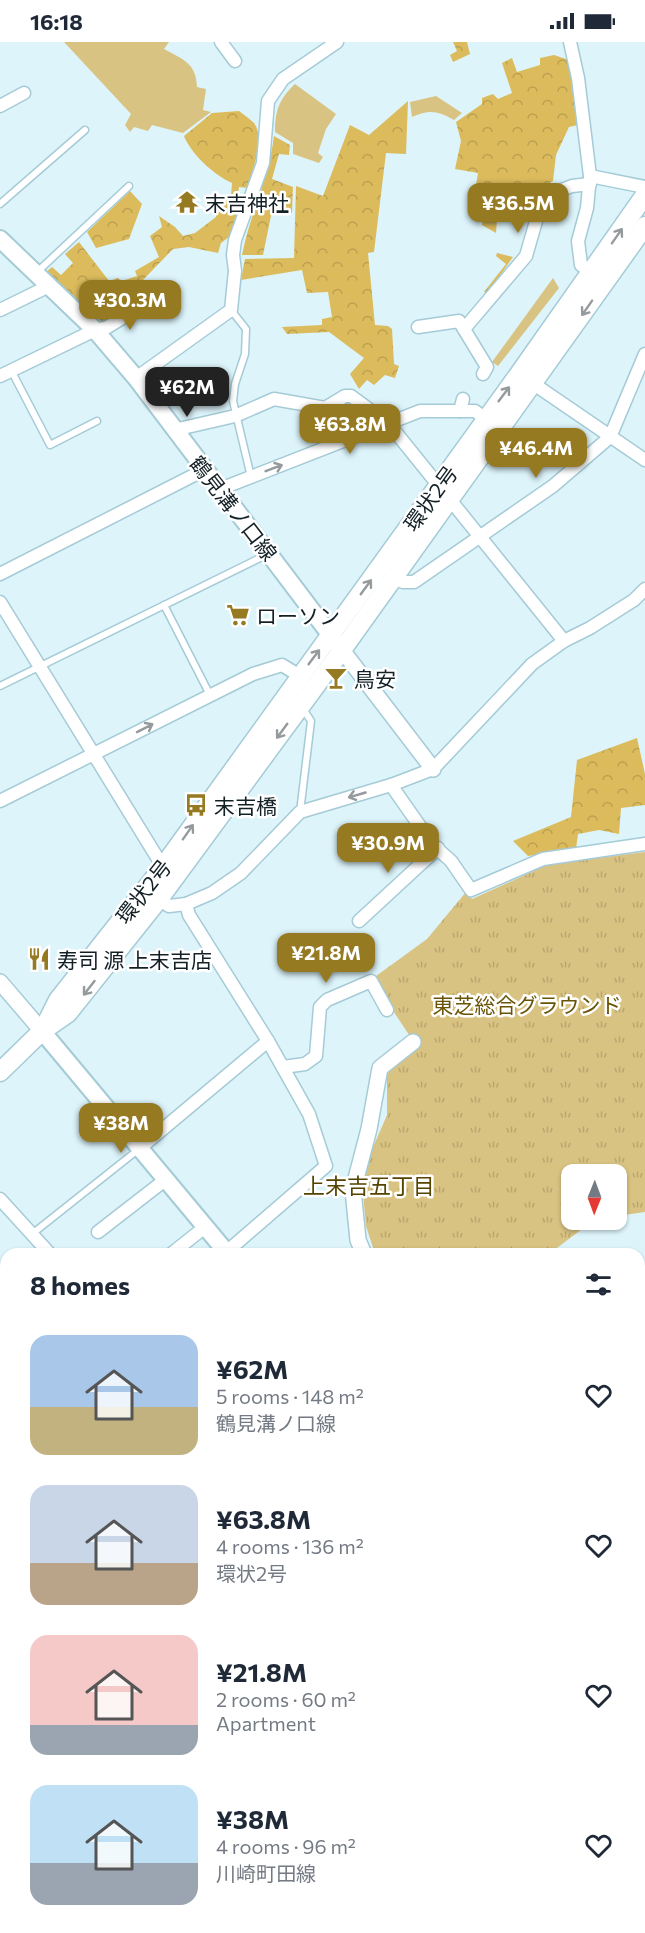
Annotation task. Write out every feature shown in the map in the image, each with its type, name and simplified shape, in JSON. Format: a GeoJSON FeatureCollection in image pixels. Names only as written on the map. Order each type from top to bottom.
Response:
{"type":"FeatureCollection","features":[{"type":"Feature","properties":{"kind":"main road","name":"環状2号"},"geometry":{"type":"LineString","coordinates":[[42,1031],[68,1013],[159,899],[342,650],[391,578],[486,419],[527,379],[591,272],[645,195]]}},
{"type":"Feature","properties":{"kind":"main road","name":"環状2号"},"geometry":{"type":"LineString","coordinates":[[42,1031],[58,1000],[163,867],[331,634],[445,491],[527,379],[645,226]]}},
{"type":"Feature","properties":{"kind":"main road","name":"鶴見溝ノ口線"},"geometry":{"type":"LineString","coordinates":[[3,245],[36,273],[95,330],[136,378],[342,650]]}},
{"type":"Feature","properties":{"kind":"main road"},"geometry":{"type":"LineString","coordinates":[[0,1072],[42,1031],[222,1248]]}},
{"type":"Feature","properties":{"kind":"street"},"geometry":{"type":"LineString","coordinates":[[221,42],[235,61]]}},
{"type":"Feature","properties":{"kind":"street"},"geometry":{"type":"LineString","coordinates":[[136,378],[231,310],[233,255],[263,163],[268,101],[283,79],[337,42]]}},
{"type":"Feature","properties":{"kind":"street"},"geometry":{"type":"LineString","coordinates":[[570,42],[578,78],[590,180],[587,208],[578,241],[581,265],[591,272]]}},
{"type":"Feature","properties":{"kind":"street"},"geometry":{"type":"LineString","coordinates":[[0,106],[24,93]]}},
{"type":"Feature","properties":{"kind":"street"},"geometry":{"type":"LineString","coordinates":[[464,329],[526,256],[543,197],[590,180],[645,187]]}},
{"type":"Feature","properties":{"kind":"street"},"geometry":{"type":"LineString","coordinates":[[0,310],[50,286]]}},
{"type":"Feature","properties":{"kind":"street"},"geometry":{"type":"LineString","coordinates":[[5,373],[95,330],[106,328],[153,299]]}},
{"type":"Feature","properties":{"kind":"street"},"geometry":{"type":"LineString","coordinates":[[418,327],[459,321],[487,368],[483,374]]}},
{"type":"Feature","properties":{"kind":"street"},"geometry":{"type":"LineString","coordinates":[[391,578],[403,582],[414,582],[553,486],[610,437],[645,354]]}},
{"type":"Feature","properties":{"kind":"street"},"geometry":{"type":"LineString","coordinates":[[527,379],[645,460]]}},
{"type":"Feature","properties":{"kind":"street"},"geometry":{"type":"LineString","coordinates":[[174,430],[235,416],[274,399],[325,408],[345,396],[351,396],[389,424],[564,641]]}},
{"type":"Feature","properties":{"kind":"street"},"geometry":{"type":"LineString","coordinates":[[220,489],[420,411],[462,405],[486,419]]}},
{"type":"Feature","properties":{"kind":"street"},"geometry":{"type":"LineString","coordinates":[[0,574],[204,470]]}},
{"type":"Feature","properties":{"kind":"street"},"geometry":{"type":"LineString","coordinates":[[159,899],[168,906],[186,904],[212,893],[241,873],[300,812],[433,770],[532,664],[564,641],[618,611],[645,589]]}},
{"type":"Feature","properties":{"kind":"street"},"geometry":{"type":"LineString","coordinates":[[0,602],[163,867]]}},
{"type":"Feature","properties":{"kind":"street"},"geometry":{"type":"LineString","coordinates":[[342,650],[433,770]]}},
{"type":"Feature","properties":{"kind":"street"},"geometry":{"type":"LineString","coordinates":[[0,801],[253,674],[282,665],[300,676]]}},
{"type":"Feature","properties":{"kind":"street"},"geometry":{"type":"LineString","coordinates":[[391,785],[438,849],[452,861],[471,890],[543,859],[645,844]]}},
{"type":"Feature","properties":{"kind":"street"},"geometry":{"type":"LineString","coordinates":[[358,921],[438,849]]}},
{"type":"Feature","properties":{"kind":"street"},"geometry":{"type":"LineString","coordinates":[[186,904],[189,915],[268,1041],[309,1114],[326,1166],[232,1248]]}},
{"type":"Feature","properties":{"kind":"street"},"geometry":{"type":"LineString","coordinates":[[283,1067],[305,1064],[316,1056],[320,1007],[327,1000],[370,981],[387,1010]]}},
{"type":"Feature","properties":{"kind":"street"},"geometry":{"type":"LineString","coordinates":[[0,982],[42,1031]]}},
{"type":"Feature","properties":{"kind":"street"},"geometry":{"type":"LineString","coordinates":[[139,1149],[268,1041]]}},
{"type":"Feature","properties":{"kind":"street"},"geometry":{"type":"LineString","coordinates":[[361,1248],[358,1240],[353,1190],[369,1129],[380,1068],[413,1042]]}},
{"type":"Feature","properties":{"kind":"street"},"geometry":{"type":"LineString","coordinates":[[98,1232],[165,1180]]}},
{"type":"Feature","properties":{"kind":"street"},"geometry":{"type":"LineString","coordinates":[[0,1198],[45,1248]]}},
{"type":"Feature","properties":{"kind":"street"},"geometry":{"type":"LineString","coordinates":[[179,1248],[205,1227]]}},
{"type":"Feature","properties":{"kind":"lane"},"geometry":{"type":"LineString","coordinates":[[0,204],[85,130]]}},
{"type":"Feature","properties":{"kind":"lane"},"geometry":{"type":"LineString","coordinates":[[36,273],[129,186]]}},
{"type":"Feature","properties":{"kind":"lane"},"geometry":{"type":"LineString","coordinates":[[231,310],[246,328],[245,354],[235,384],[235,416],[251,477]]}},
{"type":"Feature","properties":{"kind":"lane"},"geometry":{"type":"LineString","coordinates":[[5,373],[50,445],[96,421]]}},
{"type":"Feature","properties":{"kind":"lane"},"geometry":{"type":"LineString","coordinates":[[0,686],[269,554]]}},
{"type":"Feature","properties":{"kind":"lane"},"geometry":{"type":"LineString","coordinates":[[164,605],[210,695]]}},
{"type":"Feature","properties":{"kind":"lane"},"geometry":{"type":"LineString","coordinates":[[300,812],[311,721],[301,706]]}},
{"type":"Feature","properties":{"kind":"lane"},"geometry":{"type":"LineString","coordinates":[[32,1234],[139,1149]]}},
{"type":"Feature","properties":{"kind":"green space"},"geometry":{"type":"Polygon","coordinates":[[[64,42],[169,42],[164,49],[191,67],[197,87],[206,89],[203,110],[211,112],[183,133],[152,125],[148,131],[134,127],[130,132],[125,125],[131,114],[64,42]]]}},
{"type":"Feature","properties":{"kind":"green space"},"geometry":{"type":"Polygon","coordinates":[[[453,42],[467,42],[470,54],[453,62],[450,55],[457,51],[453,42]]]}},
{"type":"Feature","properties":{"kind":"green space"},"geometry":{"type":"Polygon","coordinates":[[[554,55],[569,60],[578,125],[569,127],[556,155],[553,181],[541,188],[505,183],[504,189],[499,190],[496,233],[482,225],[485,202],[476,185],[478,173],[455,169],[461,141],[456,122],[482,104],[482,98],[493,94],[498,99],[512,93],[502,63],[512,58],[517,72],[540,65],[540,58],[554,55]]]}},
{"type":"Feature","properties":{"kind":"green space"},"geometry":{"type":"Polygon","coordinates":[[[295,84],[336,114],[326,129],[318,153],[323,157],[319,163],[293,154],[293,143],[275,132],[279,106],[295,84]]]}},
{"type":"Feature","properties":{"kind":"green space"},"geometry":{"type":"Polygon","coordinates":[[[436,96],[462,113],[454,120],[434,112],[412,117],[410,102],[436,96]]]}},
{"type":"Feature","properties":{"kind":"green space"},"geometry":{"type":"Polygon","coordinates":[[[408,101],[406,154],[386,153],[374,252],[368,253],[375,325],[388,326],[392,329],[394,364],[399,366],[395,378],[385,375],[374,385],[367,380],[359,389],[350,374],[364,358],[329,332],[287,334],[282,327],[322,325],[322,319],[332,317],[328,292],[307,293],[302,270],[241,280],[245,259],[294,258],[296,186],[323,196],[350,125],[369,135],[408,101]]]}},
{"type":"Feature","properties":{"kind":"green space"},"geometry":{"type":"Polygon","coordinates":[[[239,111],[254,123],[259,138],[255,164],[247,188],[239,187],[237,199],[242,203],[229,237],[221,243],[218,253],[189,247],[173,249],[141,282],[148,294],[103,323],[46,272],[52,267],[61,275],[73,263],[65,254],[79,242],[109,281],[118,278],[122,281],[137,276],[135,271],[159,257],[150,236],[162,227],[159,216],[183,236],[195,233],[216,217],[216,199],[219,195],[231,196],[232,183],[204,163],[192,150],[184,136],[212,113],[239,111]]]}},
{"type":"Feature","properties":{"kind":"green space"},"geometry":{"type":"Polygon","coordinates":[[[274,136],[290,145],[289,155],[279,154],[272,179],[293,187],[292,213],[273,206],[263,255],[242,255],[268,167],[274,136]]]}},
{"type":"Feature","properties":{"kind":"green space"},"geometry":{"type":"Polygon","coordinates":[[[130,191],[142,204],[129,239],[96,248],[87,232],[130,191]]]}},
{"type":"Feature","properties":{"kind":"green space"},"geometry":{"type":"Polygon","coordinates":[[[497,253],[513,257],[487,294],[484,292],[506,264],[496,256],[497,253]]]}},
{"type":"Feature","properties":{"kind":"green space"},"geometry":{"type":"Polygon","coordinates":[[[553,278],[559,288],[498,366],[492,362],[553,278]]]}},
{"type":"Feature","properties":{"kind":"green space"},"geometry":{"type":"Polygon","coordinates":[[[637,738],[645,774],[645,805],[621,808],[619,834],[599,830],[578,834],[576,849],[528,856],[513,841],[571,817],[577,760],[637,738]]]}},
{"type":"Feature","properties":{"kind":"green space","name":"東芝総合グラウンド"},"geometry":{"type":"Polygon","coordinates":[[[645,852],[645,1212],[627,1215],[627,1164],[561,1164],[561,1230],[581,1230],[557,1248],[373,1248],[366,1226],[363,1194],[367,1161],[387,1115],[387,1075],[399,1058],[417,1047],[372,979],[427,939],[466,892],[472,899],[549,864],[645,852]]]}},
{"type":"Feature","properties":{"kind":"place","name":"末吉神社"},"geometry":{"type":"Point","coordinates":[187,202]}},
{"type":"Feature","properties":{"kind":"place","name":"ローソン"},"geometry":{"type":"Point","coordinates":[238,615]}},
{"type":"Feature","properties":{"kind":"place","name":"鳥安"},"geometry":{"type":"Point","coordinates":[336,678]}},
{"type":"Feature","properties":{"kind":"place","name":"末吉橋"},"geometry":{"type":"Point","coordinates":[196,805]}},
{"type":"Feature","properties":{"kind":"place","name":"寿司 源 上末吉店"},"geometry":{"type":"Point","coordinates":[39,959]}},
{"type":"Feature","properties":{"kind":"district","name":"上末吉五丁目"},"geometry":{"type":"Point","coordinates":[369,1185]}}]}
